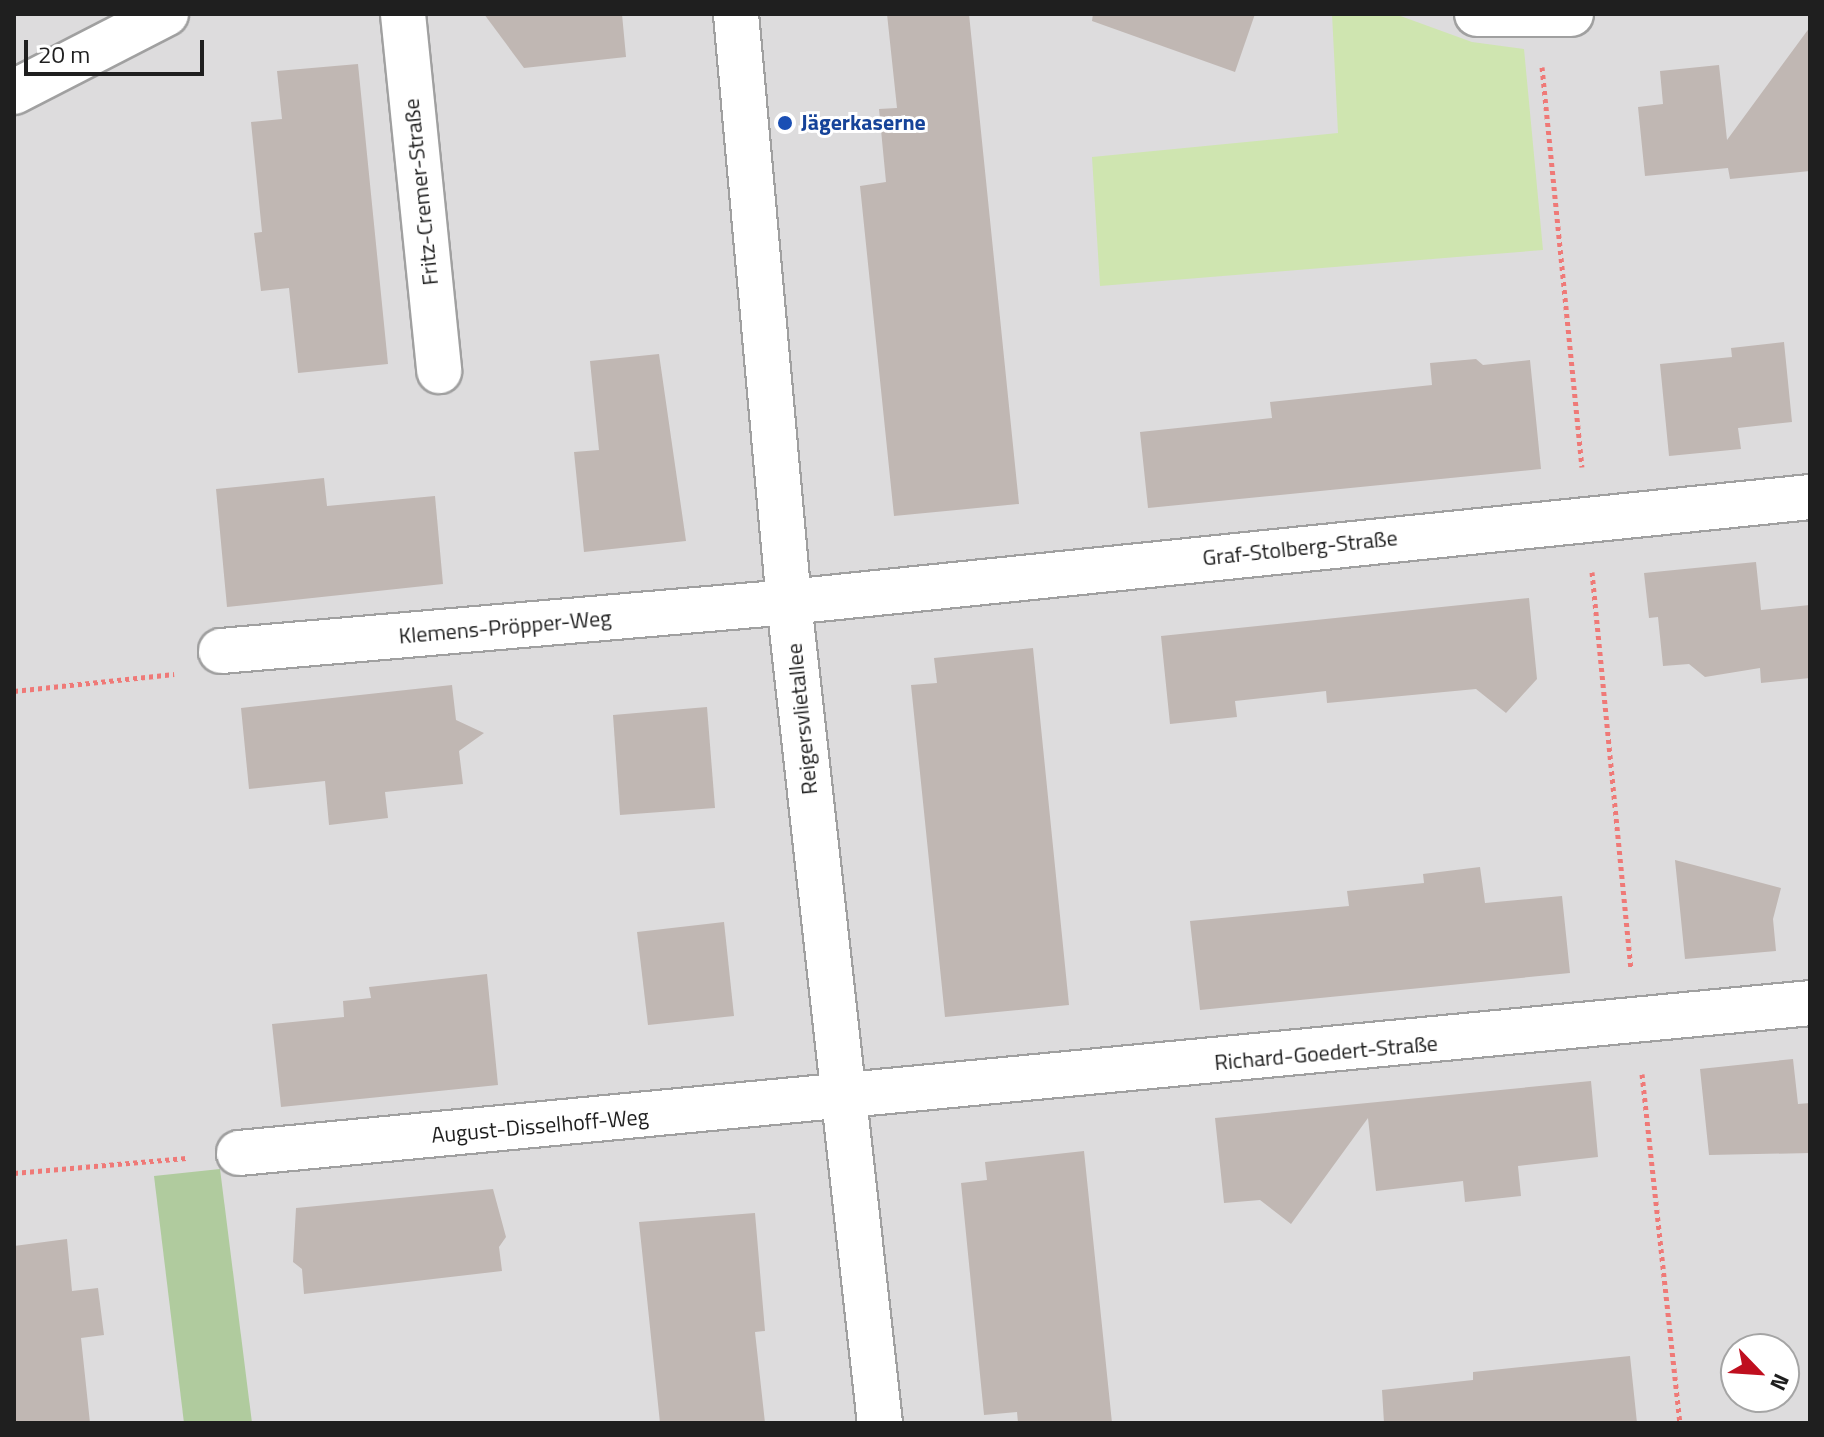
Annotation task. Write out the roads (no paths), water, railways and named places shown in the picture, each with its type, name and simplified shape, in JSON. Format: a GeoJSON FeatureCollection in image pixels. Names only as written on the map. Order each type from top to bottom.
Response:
{"type":"FeatureCollection","features":[{"type":"Feature","properties":{"kind":"street"},"geometry":{"type":"LineString","coordinates":[[14,92],[166,14]]}},
{"type":"Feature","properties":{"kind":"street","name":"Fritz-Cremer-Straße"},"geometry":{"type":"LineString","coordinates":[[403,14],[439,371]]}},
{"type":"Feature","properties":{"kind":"street","name":"Reigersvlietallee"},"geometry":{"type":"LineString","coordinates":[[736,14],[789,602],[841,1099],[880,1423]]}},
{"type":"Feature","properties":{"kind":"street"},"geometry":{"type":"LineString","coordinates":[[1477,14],[1554,15]]}},
{"type":"Feature","properties":{"kind":"street","name":"Graf-Stolberg-Straße"},"geometry":{"type":"LineString","coordinates":[[789,602],[1810,497]]}},
{"type":"Feature","properties":{"kind":"street","name":"Klemens-Pröpper-Weg"},"geometry":{"type":"LineString","coordinates":[[221,651],[789,602]]}},
{"type":"Feature","properties":{"kind":"street","name":"Richard-Goedert-Straße"},"geometry":{"type":"LineString","coordinates":[[841,1099],[1636,1023],[1810,1003]]}},
{"type":"Feature","properties":{"kind":"street","name":"August-Disselhoff-Weg"},"geometry":{"type":"LineString","coordinates":[[239,1153],[841,1099]]}},
{"type":"Feature","properties":{"kind":"place","name":"Jägerkaserne"},"geometry":{"type":"Point","coordinates":[785,123]}}]}
